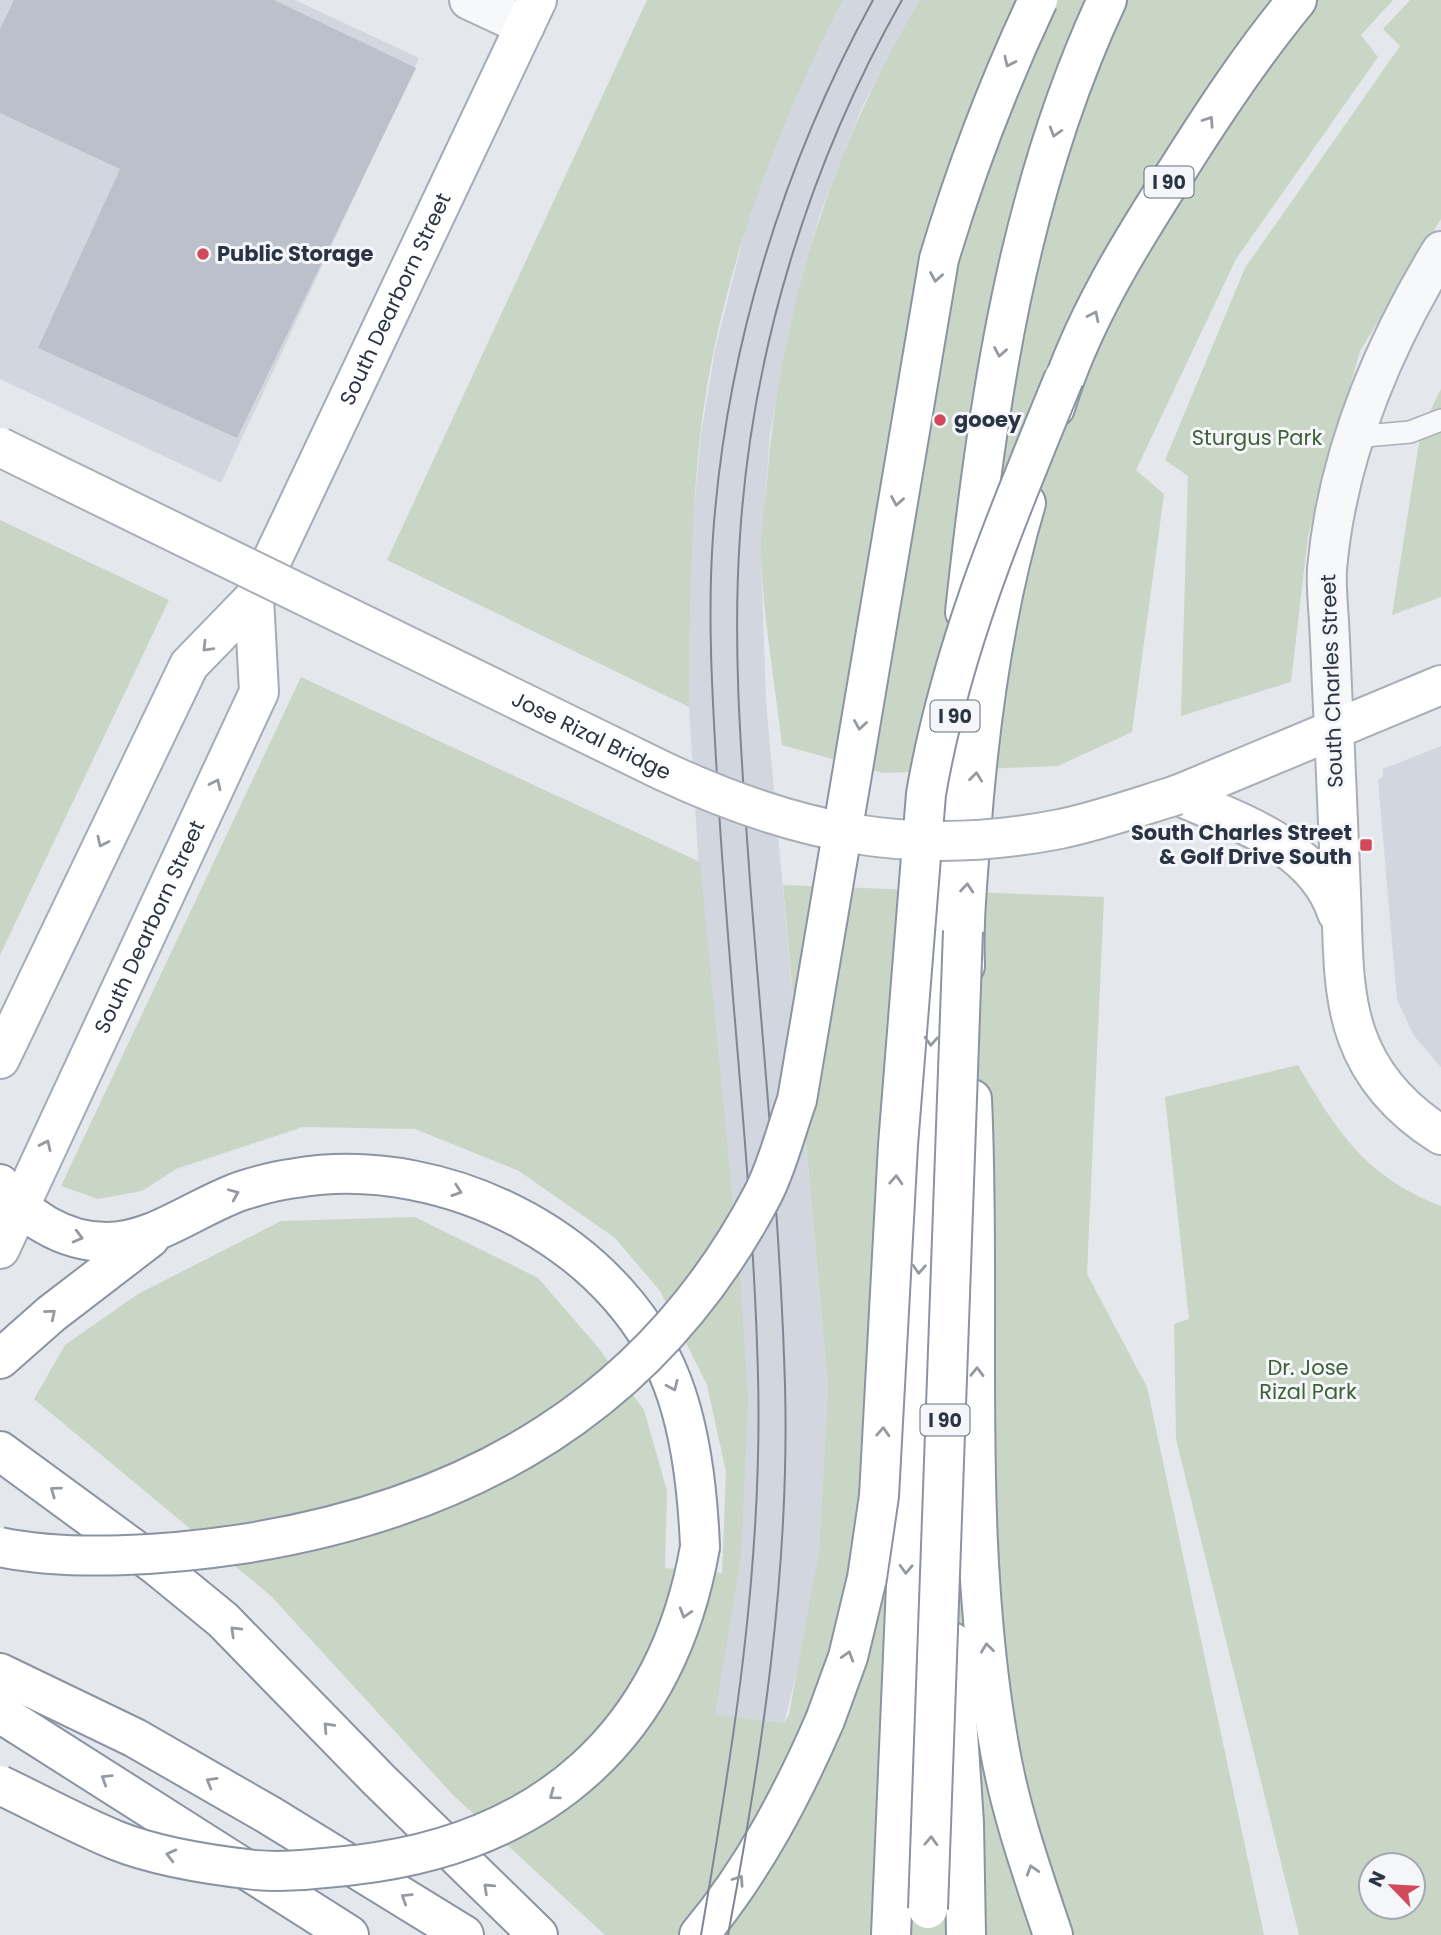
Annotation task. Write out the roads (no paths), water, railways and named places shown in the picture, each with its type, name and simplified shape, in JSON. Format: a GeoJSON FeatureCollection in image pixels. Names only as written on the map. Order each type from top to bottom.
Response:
{"type":"FeatureCollection","features":[{"type":"Feature","properties":{"kind":"main road"},"geometry":{"type":"LineString","coordinates":[[0,1547],[33,1554],[187,1552],[311,1533],[396,1508],[477,1475],[580,1414],[644,1360],[704,1291],[764,1192],[797,1100],[939,259],[965,172],[992,101],[1038,0]]}},
{"type":"Feature","properties":{"kind":"main road","name":"I 90"},"geometry":{"type":"LineString","coordinates":[[891,1935],[910,1451],[945,818],[978,493],[993,392],[1018,264],[1061,113],[1107,0]]}},
{"type":"Feature","properties":{"kind":"main road","name":"I 90"},"geometry":{"type":"LineString","coordinates":[[927,1935],[964,931],[975,776],[994,647],[1022,516],[1064,378],[1128,246],[1246,66],[1297,0]]}},
{"type":"Feature","properties":{"kind":"main road","name":"South Dearborn Street"},"geometry":{"type":"LineString","coordinates":[[0,1059],[189,665],[254,598],[531,13]]}},
{"type":"Feature","properties":{"kind":"main road"},"geometry":{"type":"LineString","coordinates":[[699,1935],[758,1852],[805,1765],[848,1657],[867,1578],[879,1496],[898,1145],[926,794],[944,704],[972,610],[1064,378]]}},
{"type":"Feature","properties":{"kind":"main road","name":"Jose Rizal Bridge"},"geometry":{"type":"LineString","coordinates":[[0,447],[663,771],[774,817],[884,839],[991,839],[1062,829],[1177,795],[1441,685]]}},
{"type":"Feature","properties":{"kind":"main road","name":"South Dearborn Street"},"geometry":{"type":"LineString","coordinates":[[0,1249],[9,1195],[259,692],[254,598]]}},
{"type":"Feature","properties":{"kind":"main road","name":"South Charles Street"},"geometry":{"type":"LineString","coordinates":[[1334,728],[1342,929],[1350,1009],[1357,1036],[1384,1084],[1402,1106],[1441,1135]]}},
{"type":"Feature","properties":{"kind":"main road"},"geometry":{"type":"LineString","coordinates":[[1177,795],[1275,841],[1310,866],[1331,892],[1342,929]]}},
{"type":"Feature","properties":{"kind":"main road"},"geometry":{"type":"LineString","coordinates":[[964,931],[976,1196],[975,1485],[981,1602],[1000,1752],[1030,1866],[1053,1935]]}},
{"type":"Feature","properties":{"kind":"main road"},"geometry":{"type":"LineString","coordinates":[[0,1785],[117,1841],[184,1858],[257,1870],[313,1869],[386,1861],[460,1843],[532,1811],[583,1774],[628,1723],[660,1674],[682,1623],[700,1547],[698,1498],[689,1445],[677,1395],[655,1347],[625,1304],[588,1266],[525,1219],[452,1189],[400,1177],[348,1173],[296,1178],[244,1190],[134,1238],[108,1242],[93,1241],[51,1229],[9,1195]]}},
{"type":"Feature","properties":{"kind":"main road"},"geometry":{"type":"LineString","coordinates":[[0,1359],[51,1314],[172,1222]]}},
{"type":"Feature","properties":{"kind":"main road"},"geometry":{"type":"LineString","coordinates":[[0,1451],[157,1566],[223,1620],[379,1780],[538,1935]]}},
{"type":"Feature","properties":{"kind":"main road"},"geometry":{"type":"LineString","coordinates":[[910,1451],[951,1634],[964,1823],[966,1935]]}},
{"type":"Feature","properties":{"kind":"main road"},"geometry":{"type":"LineString","coordinates":[[4,1688],[349,1935]]}},
{"type":"Feature","properties":{"kind":"main road"},"geometry":{"type":"LineString","coordinates":[[4,1688],[135,1738],[281,1822],[464,1935]]}},
{"type":"Feature","properties":{"kind":"street"},"geometry":{"type":"LineString","coordinates":[[469,0],[531,13]]}},
{"type":"Feature","properties":{"kind":"street","name":"South Charles Street"},"geometry":{"type":"LineString","coordinates":[[1334,728],[1327,571],[1337,503],[1354,437],[1376,373],[1409,303],[1441,251]]}},
{"type":"Feature","properties":{"kind":"lane"},"geometry":{"type":"LineString","coordinates":[[1354,437],[1410,432],[1441,420]]}},
{"type":"Feature","properties":{"kind":"tram line"},"geometry":{"type":"LineString","coordinates":[[701,1935],[743,1656],[751,1587],[758,1446],[758,1375],[751,1230],[713,697],[713,536],[731,396],[764,259],[786,192],[812,127],[873,0]]}},
{"type":"Feature","properties":{"kind":"tram line"},"geometry":{"type":"LineString","coordinates":[[728,1935],[752,1799],[771,1661],[783,1523],[785,1454],[785,1385],[779,1259],[739,708],[737,622],[740,536],[757,396],[791,259],[813,191],[840,126],[869,62],[902,0]]}},
{"type":"Feature","properties":{"kind":"place","name":"Public Storage"},"geometry":{"type":"Point","coordinates":[203,254]}},
{"type":"Feature","properties":{"kind":"place","name":"gooey"},"geometry":{"type":"Point","coordinates":[940,420]}},
{"type":"Feature","properties":{"kind":"place","name":"South Charles Street & Golf Drive South"},"geometry":{"type":"Point","coordinates":[1366,845]}},
{"type":"Feature","properties":{"kind":"park label","name":"Sturgus Park"},"geometry":{"type":"Point","coordinates":[1257,438]}},
{"type":"Feature","properties":{"kind":"park label","name":"Dr. Jose Rizal Park"},"geometry":{"type":"Point","coordinates":[1308,1380]}}]}
